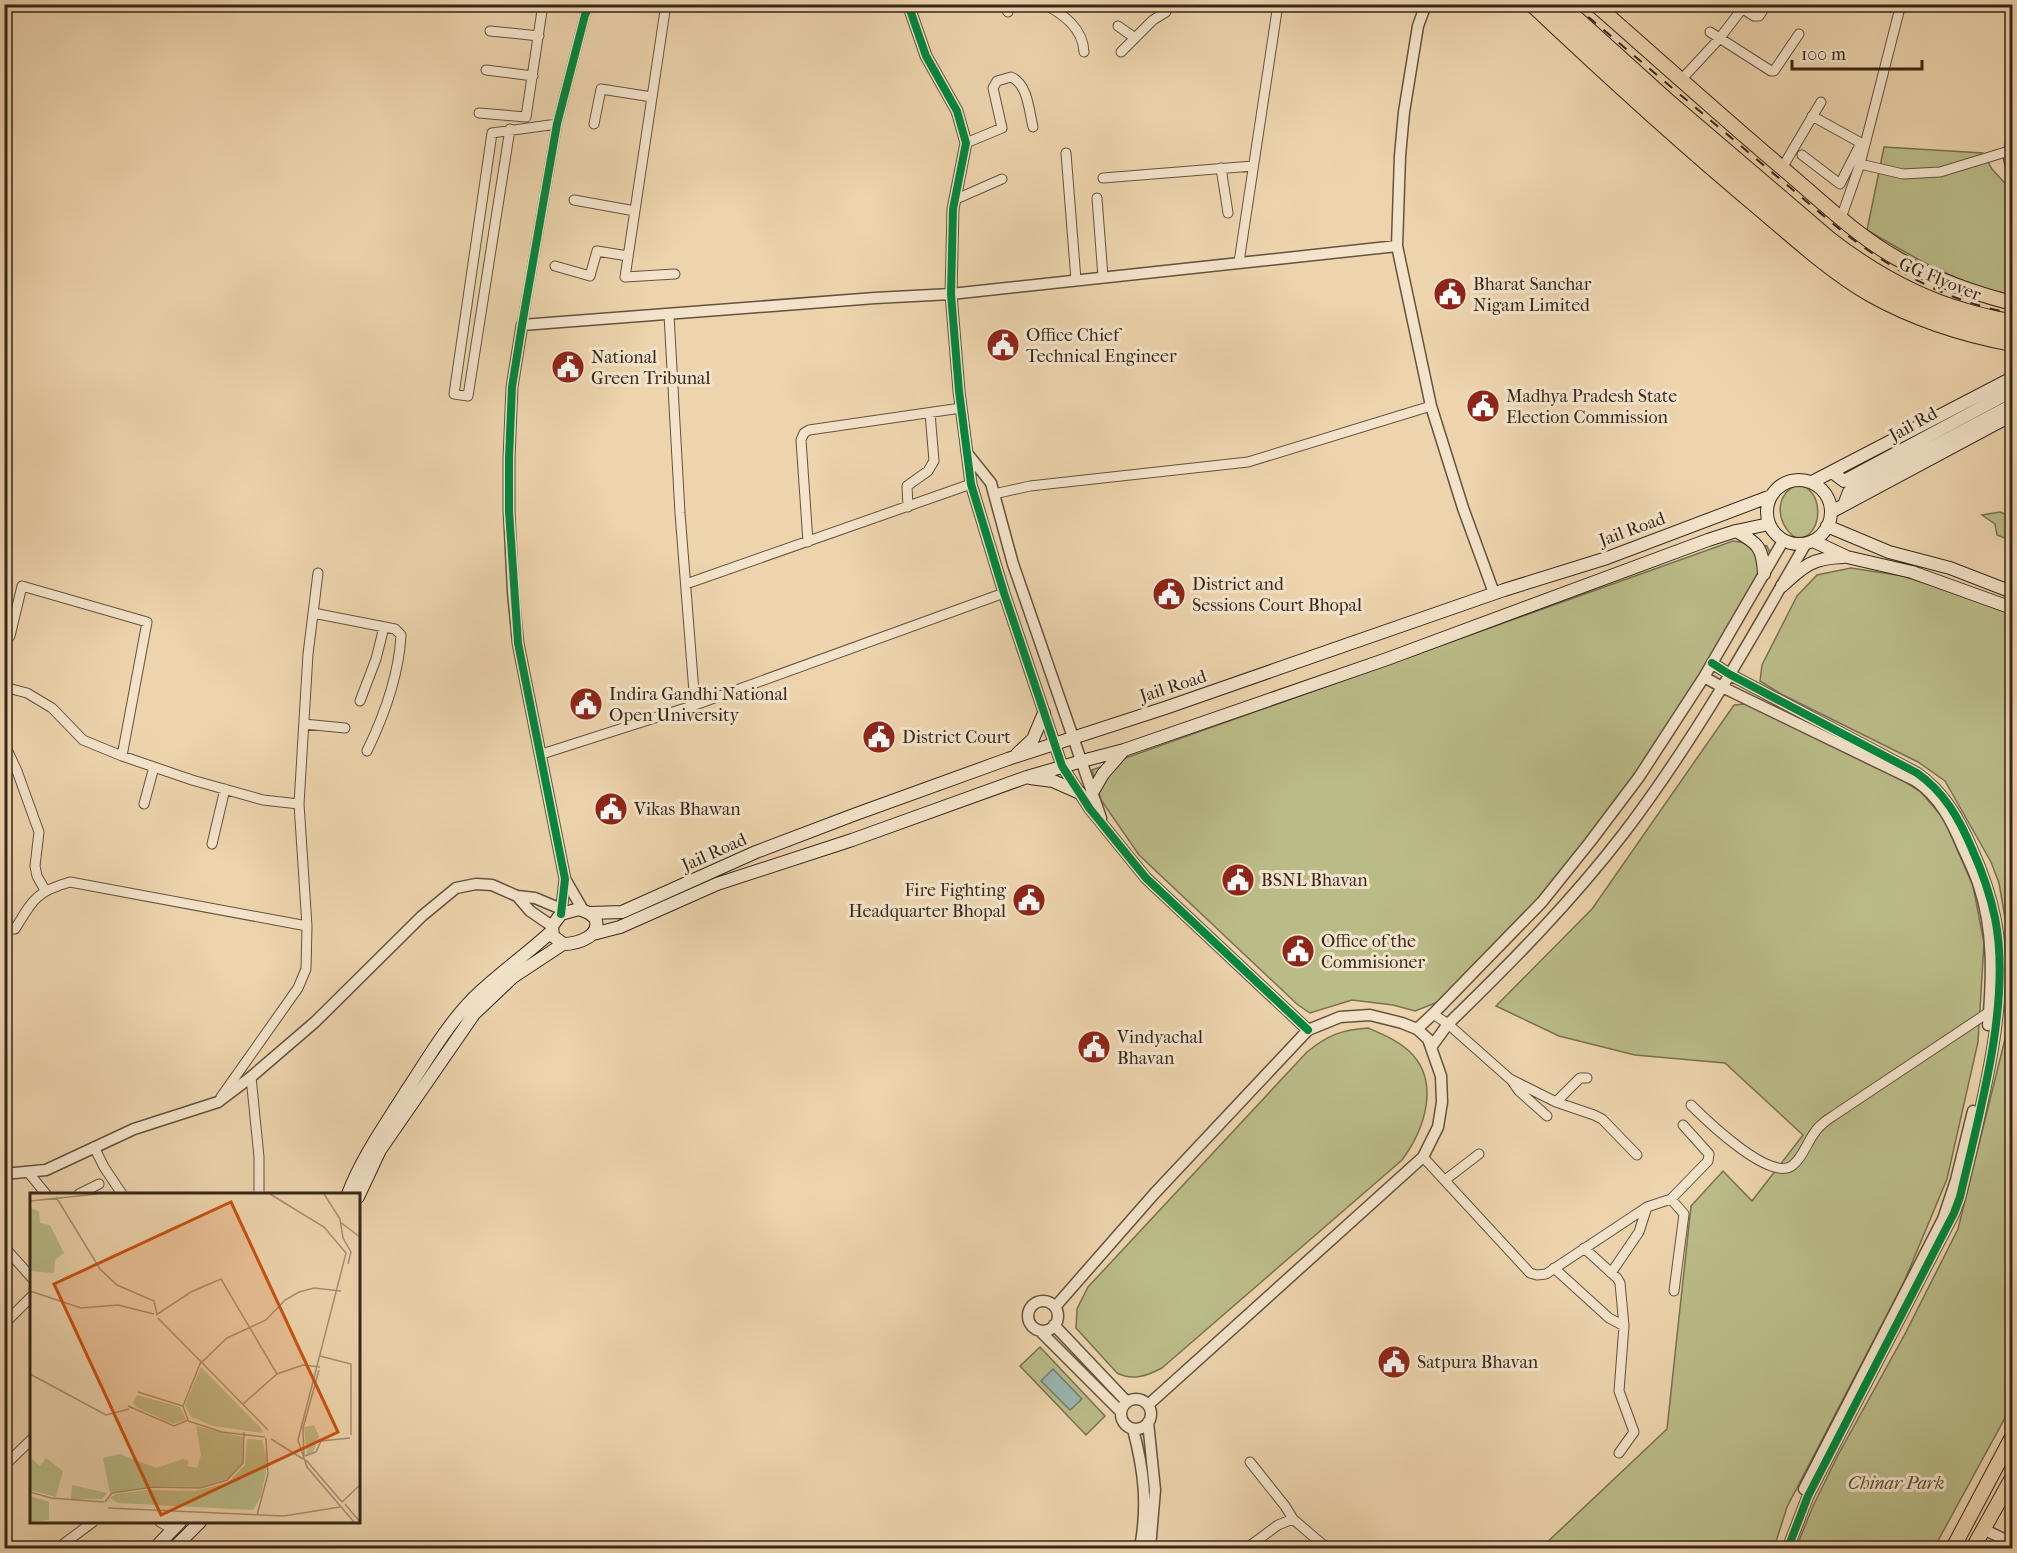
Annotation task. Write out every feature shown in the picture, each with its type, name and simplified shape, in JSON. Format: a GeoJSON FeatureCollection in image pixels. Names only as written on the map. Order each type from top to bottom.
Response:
{"type":"FeatureCollection","features":[{"type":"Feature","properties":{"kind":"main road"},"geometry":{"type":"LineString","coordinates":[[1530,4],[1732,186],[1842,275],[1871,295],[1908,312],[1979,338],[2013,344]]}},
{"type":"Feature","properties":{"kind":"main road"},"geometry":{"type":"LineString","coordinates":[[1546,4],[1721,162],[1808,235],[1859,267]]}},
{"type":"Feature","properties":{"kind":"main road"},"geometry":{"type":"LineString","coordinates":[[1561,4],[1665,98],[1830,239],[1859,267]]}},
{"type":"Feature","properties":{"kind":"main road"},"geometry":{"type":"LineString","coordinates":[[1595,4],[1841,218],[1896,258],[1921,271],[1975,292],[2013,303]]}},
{"type":"Feature","properties":{"kind":"main road","name":"GG Flyover"},"geometry":{"type":"LineString","coordinates":[[1859,267],[1946,304],[2013,322]]}},
{"type":"Feature","properties":{"kind":"main road","name":"GG Flyover"},"geometry":{"type":"LineString","coordinates":[[1859,267],[1879,286],[1941,314],[1980,327],[2013,334]]}},
{"type":"Feature","properties":{"kind":"main road"},"geometry":{"type":"LineString","coordinates":[[1812,482],[2013,378]]}},
{"type":"Feature","properties":{"kind":"main road","name":"Jail Rd"},"geometry":{"type":"LineString","coordinates":[[1847,486],[2013,391]]}},
{"type":"Feature","properties":{"kind":"main road","name":"Jail Rd"},"geometry":{"type":"LineString","coordinates":[[1847,486],[2013,405]]}},
{"type":"Feature","properties":{"kind":"main road"},"geometry":{"type":"LineString","coordinates":[[1831,512],[2013,415]]}},
{"type":"Feature","properties":{"kind":"main road"},"geometry":{"type":"LineString","coordinates":[[1832,472],[1847,486],[1844,505]]}},
{"type":"Feature","properties":{"kind":"main road"},"geometry":{"type":"LineString","coordinates":[[1788,481],[1812,482],[1830,501],[1831,512],[1827,526],[1820,536],[1810,542],[1792,544],[1783,541],[1768,524],[1766,513],[1771,495],[1788,481]]}},
{"type":"Feature","properties":{"kind":"main road","name":"Jail Road"},"geometry":{"type":"LineString","coordinates":[[586,912],[622,912],[801,834],[1054,743],[1219,690],[1494,593],[1607,558],[1771,495]]}},
{"type":"Feature","properties":{"kind":"main road","name":"Jail Road"},"geometry":{"type":"LineString","coordinates":[[593,934],[620,927],[717,884],[852,840],[1027,777],[1124,750],[1387,659],[1736,531],[1768,524]]}},
{"type":"Feature","properties":{"kind":"main road"},"geometry":{"type":"LineString","coordinates":[[1827,526],[1889,552],[1950,568],[2013,592]]}},
{"type":"Feature","properties":{"kind":"main road"},"geometry":{"type":"LineString","coordinates":[[1736,531],[1754,541],[1761,550],[1764,556],[1764,573]]}},
{"type":"Feature","properties":{"kind":"main road"},"geometry":{"type":"LineString","coordinates":[[1810,542],[1847,557],[1912,572],[2013,608]]}},
{"type":"Feature","properties":{"kind":"main road"},"geometry":{"type":"LineString","coordinates":[[1782,586],[1803,567],[1824,558],[1847,557]]}},
{"type":"Feature","properties":{"kind":"main road"},"geometry":{"type":"LineString","coordinates":[[1014,757],[1033,739],[1044,713]]}},
{"type":"Feature","properties":{"kind":"main road"},"geometry":{"type":"LineString","coordinates":[[1027,777],[1053,781],[1086,793],[1124,750]]}},
{"type":"Feature","properties":{"kind":"main road"},"geometry":{"type":"LineString","coordinates":[[348,1193],[370,1149],[428,1058],[464,1009],[552,928],[563,912],[586,912],[596,918],[593,934],[576,943],[563,944],[519,972],[474,1014],[380,1150],[360,1193]]}},
{"type":"Feature","properties":{"kind":"main road"},"geometry":{"type":"LineString","coordinates":[[552,928],[554,936],[563,944]]}},
{"type":"Feature","properties":{"kind":"main road"},"geometry":{"type":"LineString","coordinates":[[1953,1548],[2013,1437]]}},
{"type":"Feature","properties":{"kind":"main road"},"geometry":{"type":"LineString","coordinates":[[1973,1548],[2013,1478]]}},
{"type":"Feature","properties":{"kind":"main road"},"geometry":{"type":"LineString","coordinates":[[174,1548],[198,1523]]}},
{"type":"Feature","properties":{"kind":"main road"},"geometry":{"type":"LineString","coordinates":[[154,1548],[176,1525]]}},
{"type":"Feature","properties":{"kind":"street"},"geometry":{"type":"LineString","coordinates":[[479,113],[526,117],[543,4]]}},
{"type":"Feature","properties":{"kind":"street"},"geometry":{"type":"LineString","coordinates":[[4,1174],[46,1170],[134,1129],[218,1102],[315,1022],[422,916],[456,888],[476,884],[492,885],[518,896],[536,898],[563,912],[565,879],[542,754],[518,643],[509,511],[509,458],[512,387],[558,123],[585,15],[590,4]]}},
{"type":"Feature","properties":{"kind":"street"},"geometry":{"type":"LineString","coordinates":[[666,4],[625,277],[675,274]]}},
{"type":"Feature","properties":{"kind":"street"},"geometry":{"type":"LineString","coordinates":[[908,4],[926,56],[957,111],[966,143],[954,200],[951,294],[961,408],[971,484],[1004,593],[1062,766],[1086,793],[1104,827],[1146,878],[1308,1030]]}},
{"type":"Feature","properties":{"kind":"street"},"geometry":{"type":"LineString","coordinates":[[1044,4],[1066,17],[1082,38],[1084,52]]}},
{"type":"Feature","properties":{"kind":"street"},"geometry":{"type":"LineString","coordinates":[[1121,52],[1153,20],[1166,12],[1167,4]]}},
{"type":"Feature","properties":{"kind":"street"},"geometry":{"type":"LineString","coordinates":[[1239,262],[1278,4]]}},
{"type":"Feature","properties":{"kind":"street"},"geometry":{"type":"LineString","coordinates":[[1426,4],[1418,26],[1404,112],[1397,246],[1431,406],[1494,593]]}},
{"type":"Feature","properties":{"kind":"street"},"geometry":{"type":"LineString","coordinates":[[1681,80],[1719,39],[1738,7],[1754,16],[1759,16],[1767,4]]}},
{"type":"Feature","properties":{"kind":"street"},"geometry":{"type":"LineString","coordinates":[[1841,218],[1860,164],[1901,4]]}},
{"type":"Feature","properties":{"kind":"street"},"geometry":{"type":"LineString","coordinates":[[1118,26],[1135,38]]}},
{"type":"Feature","properties":{"kind":"street"},"geometry":{"type":"LineString","coordinates":[[490,31],[539,36]]}},
{"type":"Feature","properties":{"kind":"street"},"geometry":{"type":"LineString","coordinates":[[1710,32],[1774,71],[1798,34]]}},
{"type":"Feature","properties":{"kind":"street"},"geometry":{"type":"LineString","coordinates":[[486,70],[533,76]]}},
{"type":"Feature","properties":{"kind":"street"},"geometry":{"type":"LineString","coordinates":[[966,143],[1002,128],[993,88],[997,81],[1011,77],[1019,82],[1025,95],[1033,127]]}},
{"type":"Feature","properties":{"kind":"street"},"geometry":{"type":"LineString","coordinates":[[594,124],[601,89],[652,97]]}},
{"type":"Feature","properties":{"kind":"street"},"geometry":{"type":"LineString","coordinates":[[1782,168],[1821,102]]}},
{"type":"Feature","properties":{"kind":"street"},"geometry":{"type":"LineString","coordinates":[[1802,155],[1840,184],[1861,143],[1812,116]]}},
{"type":"Feature","properties":{"kind":"street"},"geometry":{"type":"LineString","coordinates":[[510,129],[468,396],[454,394],[492,133],[510,129],[558,123]]}},
{"type":"Feature","properties":{"kind":"street"},"geometry":{"type":"LineString","coordinates":[[2013,138],[2009,151],[2013,171]]}},
{"type":"Feature","properties":{"kind":"street"},"geometry":{"type":"LineString","coordinates":[[1860,164],[1903,174],[1940,172],[2009,151]]}},
{"type":"Feature","properties":{"kind":"street"},"geometry":{"type":"LineString","coordinates":[[1066,153],[1076,280]]}},
{"type":"Feature","properties":{"kind":"street"},"geometry":{"type":"LineString","coordinates":[[1103,178],[1253,166]]}},
{"type":"Feature","properties":{"kind":"street"},"geometry":{"type":"LineString","coordinates":[[1221,168],[1228,213]]}},
{"type":"Feature","properties":{"kind":"street"},"geometry":{"type":"LineString","coordinates":[[954,200],[1002,179]]}},
{"type":"Feature","properties":{"kind":"street"},"geometry":{"type":"LineString","coordinates":[[1097,198],[1103,277]]}},
{"type":"Feature","properties":{"kind":"street"},"geometry":{"type":"LineString","coordinates":[[574,201],[634,211]]}},
{"type":"Feature","properties":{"kind":"street"},"geometry":{"type":"LineString","coordinates":[[522,325],[951,294],[1397,246]]}},
{"type":"Feature","properties":{"kind":"street"},"geometry":{"type":"LineString","coordinates":[[555,266],[590,276],[597,251],[628,256]]}},
{"type":"Feature","properties":{"kind":"street"},"geometry":{"type":"LineString","coordinates":[[669,315],[695,705]]}},
{"type":"Feature","properties":{"kind":"street"},"geometry":{"type":"LineString","coordinates":[[994,494],[1030,486],[1248,462],[1431,406]]}},
{"type":"Feature","properties":{"kind":"street"},"geometry":{"type":"LineString","coordinates":[[808,542],[801,440],[804,433],[809,429],[961,408]]}},
{"type":"Feature","properties":{"kind":"street"},"geometry":{"type":"LineString","coordinates":[[908,507],[907,486],[928,471],[934,460],[930,413]]}},
{"type":"Feature","properties":{"kind":"street"},"geometry":{"type":"LineString","coordinates":[[967,453],[987,477],[994,494],[1013,564],[1082,761],[1086,793]]}},
{"type":"Feature","properties":{"kind":"street"},"geometry":{"type":"LineString","coordinates":[[686,584],[971,484]]}},
{"type":"Feature","properties":{"kind":"street"},"geometry":{"type":"LineString","coordinates":[[1417,1029],[1542,902],[1639,777],[1704,677],[1783,541]]}},
{"type":"Feature","properties":{"kind":"street"},"geometry":{"type":"LineString","coordinates":[[1432,1046],[1448,1024],[1565,904],[1624,833],[1662,780],[1722,687],[1810,542]]}},
{"type":"Feature","properties":{"kind":"street"},"geometry":{"type":"LineString","coordinates":[[218,1102],[298,988],[306,969],[308,926],[299,804],[308,654],[318,573]]}},
{"type":"Feature","properties":{"kind":"street"},"geometry":{"type":"LineString","coordinates":[[4,643],[10,636],[22,586],[147,622],[122,756]]}},
{"type":"Feature","properties":{"kind":"street"},"geometry":{"type":"LineString","coordinates":[[542,754],[695,705],[1004,593]]}},
{"type":"Feature","properties":{"kind":"street"},"geometry":{"type":"LineString","coordinates":[[4,612],[15,614]]}},
{"type":"Feature","properties":{"kind":"street"},"geometry":{"type":"LineString","coordinates":[[313,613],[399,632],[401,639],[383,714],[367,751]]}},
{"type":"Feature","properties":{"kind":"street"},"geometry":{"type":"LineString","coordinates":[[360,701],[384,627]]}},
{"type":"Feature","properties":{"kind":"street"},"geometry":{"type":"LineString","coordinates":[[1712,663],[1917,772],[1940,791],[1958,818],[1986,884],[1995,919],[2000,955],[1990,1063],[1957,1205],[1927,1268],[1808,1496],[1788,1548]]}},
{"type":"Feature","properties":{"kind":"street"},"geometry":{"type":"LineString","coordinates":[[1704,677],[1916,781],[1934,796],[1955,829],[1980,887],[1989,935],[1991,963],[1985,1054],[1956,1180],[1943,1219],[1813,1469],[1791,1518],[1781,1548]]}},
{"type":"Feature","properties":{"kind":"street"},"geometry":{"type":"LineString","coordinates":[[4,687],[27,693],[52,708],[83,740],[122,756],[263,800],[299,804]]}},
{"type":"Feature","properties":{"kind":"street"},"geometry":{"type":"LineString","coordinates":[[304,724],[345,728]]}},
{"type":"Feature","properties":{"kind":"street"},"geometry":{"type":"LineString","coordinates":[[4,743],[39,831],[35,866],[37,876],[45,890]]}},
{"type":"Feature","properties":{"kind":"street"},"geometry":{"type":"LineString","coordinates":[[144,804],[154,767]]}},
{"type":"Feature","properties":{"kind":"street"},"geometry":{"type":"LineString","coordinates":[[212,844],[225,789]]}},
{"type":"Feature","properties":{"kind":"street"},"geometry":{"type":"LineString","coordinates":[[565,879],[586,912]]}},
{"type":"Feature","properties":{"kind":"street"},"geometry":{"type":"LineString","coordinates":[[5,930],[15,929],[34,897],[45,890],[69,882],[308,926]]}},
{"type":"Feature","properties":{"kind":"street"},"geometry":{"type":"LineString","coordinates":[[518,896],[530,911],[552,928]]}},
{"type":"Feature","properties":{"kind":"street"},"geometry":{"type":"LineString","coordinates":[[1691,1105],[1723,1136],[1739,1147],[1768,1164],[1787,1169],[1801,1156],[1819,1126],[1989,1012]]}},
{"type":"Feature","properties":{"kind":"street"},"geometry":{"type":"LineString","coordinates":[[1433,1014],[1448,1024],[1510,1079],[1547,1116]]}},
{"type":"Feature","properties":{"kind":"street"},"geometry":{"type":"LineString","coordinates":[[1055,1307],[1154,1194],[1308,1030],[1340,1017],[1370,1016],[1402,1023],[1417,1029],[1428,1039],[1441,1076],[1442,1102],[1438,1127],[1423,1157],[1148,1405]]}},
{"type":"Feature","properties":{"kind":"street"},"geometry":{"type":"LineString","coordinates":[[251,1077],[259,1157],[259,1193]]}},
{"type":"Feature","properties":{"kind":"street"},"geometry":{"type":"LineString","coordinates":[[1556,1102],[1580,1078],[1587,1078]]}},
{"type":"Feature","properties":{"kind":"street"},"geometry":{"type":"LineString","coordinates":[[1510,1079],[1556,1102],[1602,1119],[1637,1155]]}},
{"type":"Feature","properties":{"kind":"street"},"geometry":{"type":"LineString","coordinates":[[1423,1157],[1530,1273],[1546,1274],[1647,1207],[1671,1199],[1710,1158],[1683,1125]]}},
{"type":"Feature","properties":{"kind":"street"},"geometry":{"type":"LineString","coordinates":[[94,1147],[121,1193]]}},
{"type":"Feature","properties":{"kind":"street"},"geometry":{"type":"LineString","coordinates":[[1445,1180],[1479,1154]]}},
{"type":"Feature","properties":{"kind":"street"},"geometry":{"type":"LineString","coordinates":[[28,1172],[45,1193]]}},
{"type":"Feature","properties":{"kind":"street"},"geometry":{"type":"LineString","coordinates":[[81,1193],[99,1184]]}},
{"type":"Feature","properties":{"kind":"street"},"geometry":{"type":"LineString","coordinates":[[1671,1199],[1684,1214],[1674,1291]]}},
{"type":"Feature","properties":{"kind":"street"},"geometry":{"type":"LineString","coordinates":[[1611,1273],[1639,1232],[1647,1207]]}},
{"type":"Feature","properties":{"kind":"street"},"geometry":{"type":"LineString","coordinates":[[1584,1248],[1620,1283],[1624,1326],[1619,1392],[1634,1432],[1618,1453]]}},
{"type":"Feature","properties":{"kind":"street"},"geometry":{"type":"LineString","coordinates":[[6,1249],[30,1276]]}},
{"type":"Feature","properties":{"kind":"street"},"geometry":{"type":"LineString","coordinates":[[1554,1268],[1609,1318],[1624,1326]]}},
{"type":"Feature","properties":{"kind":"street"},"geometry":{"type":"LineString","coordinates":[[4,1324],[30,1298]]}},
{"type":"Feature","properties":{"kind":"street"},"geometry":{"type":"LineString","coordinates":[[1040,1331],[1048,1330],[1054,1325],[1058,1316],[1055,1307],[1041,1301],[1029,1310],[1031,1325],[1124,1407]]}},
{"type":"Feature","properties":{"kind":"street"},"geometry":{"type":"LineString","coordinates":[[1054,1325],[1124,1407],[1124,1423],[1133,1429],[1141,1461],[1148,1547]]}},
{"type":"Feature","properties":{"kind":"street"},"geometry":{"type":"LineString","coordinates":[[1124,1407],[1138,1399],[1148,1405],[1150,1410],[1148,1422],[1155,1490],[1148,1547]]}},
{"type":"Feature","properties":{"kind":"street"},"geometry":{"type":"LineString","coordinates":[[1133,1429],[1144,1426],[1148,1422]]}},
{"type":"Feature","properties":{"kind":"street"},"geometry":{"type":"LineString","coordinates":[[4,1466],[30,1441]]}},
{"type":"Feature","properties":{"kind":"street"},"geometry":{"type":"LineString","coordinates":[[1250,1462],[1286,1506],[1293,1519],[1324,1547]]}},
{"type":"Feature","properties":{"kind":"street"},"geometry":{"type":"LineString","coordinates":[[1247,1548],[1278,1525],[1293,1519]]}},
{"type":"Feature","properties":{"kind":"street"},"geometry":{"type":"LineString","coordinates":[[58,1548],[90,1523]]}},
{"type":"Feature","properties":{"kind":"street"},"geometry":{"type":"LineString","coordinates":[[1983,1529],[2009,1541]]}},
{"type":"Feature","properties":{"kind":"green space"},"geometry":{"type":"Polygon","coordinates":[[[1884,147],[1983,153],[1992,169],[2012,191],[2012,295],[1955,277],[1919,260],[1867,230],[1884,147]]]}},
{"type":"Feature","properties":{"kind":"green space"},"geometry":{"type":"Polygon","coordinates":[[[1797,485],[1806,487],[1812,493],[1818,511],[1813,529],[1807,536],[1798,539],[1785,527],[1780,512],[1784,496],[1797,485]]]}},
{"type":"Feature","properties":{"kind":"green space"},"geometry":{"type":"Polygon","coordinates":[[[2000,512],[2012,517],[2012,541],[1997,535],[1995,524],[1982,515],[2000,512]]]}},
{"type":"Feature","properties":{"kind":"green space"},"geometry":{"type":"Polygon","coordinates":[[[1733,541],[1767,546],[1770,553],[1768,563],[1691,698],[1555,885],[1443,1000],[1415,1011],[1393,1005],[1352,1000],[1310,1013],[1298,1005],[1139,855],[1101,800],[1092,770],[1733,541]]]}},
{"type":"Feature","properties":{"kind":"green space"},"geometry":{"type":"Polygon","coordinates":[[[1851,568],[1903,576],[2012,614],[2012,959],[1999,883],[1991,862],[1945,781],[1918,762],[1781,694],[1760,681],[1762,665],[1797,596],[1817,575],[1851,568]]]}},
{"type":"Feature","properties":{"kind":"green space"},"geometry":{"type":"Polygon","coordinates":[[[1755,703],[1885,769],[1921,792],[1944,819],[1973,886],[1984,943],[1978,1042],[1947,1179],[1904,1282],[1787,1507],[1774,1548],[1541,1548],[1667,1429],[1691,1206],[1723,1171],[1752,1201],[1803,1135],[1725,1063],[1635,1055],[1559,1036],[1496,1006],[1592,909],[1734,705],[1755,703]]]}},
{"type":"Feature","properties":{"kind":"green space","name":"Chinar Park"},"geometry":{"type":"Polygon","coordinates":[[[2012,963],[2012,1405],[1934,1548],[1796,1548],[1838,1455],[1906,1332],[1958,1229],[2005,1039],[2012,963]]]}},
{"type":"Feature","properties":{"kind":"green space"},"geometry":{"type":"Polygon","coordinates":[[[1368,1028],[1394,1040],[1409,1051],[1419,1063],[1425,1076],[1427,1090],[1423,1120],[1402,1160],[1162,1368],[1140,1376],[1128,1377],[1117,1373],[1076,1328],[1077,1309],[1088,1287],[1307,1052],[1335,1034],[1368,1028]]]}},
{"type":"Feature","properties":{"kind":"green space"},"geometry":{"type":"Polygon","coordinates":[[[1040,1347],[1105,1416],[1086,1435],[1020,1366],[1040,1347]]]}},
{"type":"Feature","properties":{"kind":"water"},"geometry":{"type":"Polygon","coordinates":[[[1053,1369],[1082,1399],[1070,1410],[1041,1381],[1053,1369]]]}},
{"type":"Feature","properties":{"kind":"railway"},"geometry":{"type":"LineString","coordinates":[[1573,4],[1832,223],[1873,254],[1940,291],[1987,308],[2012,313]]}},
{"type":"Feature","properties":{"kind":"cycle path"},"geometry":{"type":"LineString","coordinates":[[561,914],[565,879],[518,643],[509,511],[509,458],[512,387],[557,124],[585,15],[590,4]]}},
{"type":"Feature","properties":{"kind":"cycle path"},"geometry":{"type":"LineString","coordinates":[[908,4],[926,56],[957,111],[966,143],[953,209],[951,294],[959,391],[971,484],[1004,593],[1062,766],[1090,809],[1146,878],[1308,1030]]}},
{"type":"Feature","properties":{"kind":"cycle path"},"geometry":{"type":"LineString","coordinates":[[1712,663],[1927,780],[1956,816],[1979,866],[1993,909],[1999,950],[1999,985],[1991,1058],[1960,1197],[1954,1213],[1808,1496],[1788,1548]]}},
{"type":"Feature","properties":{"kind":"place","name":"Bharat Sanchar Nigam Limited"},"geometry":{"type":"Point","coordinates":[1450,294]}},
{"type":"Feature","properties":{"kind":"place","name":"Office Chief Technical Engineer"},"geometry":{"type":"Point","coordinates":[1003,345]}},
{"type":"Feature","properties":{"kind":"place","name":"National Green Tribunal"},"geometry":{"type":"Point","coordinates":[568,367]}},
{"type":"Feature","properties":{"kind":"place","name":"Madhya Pradesh State Election Commission"},"geometry":{"type":"Point","coordinates":[1483,406]}},
{"type":"Feature","properties":{"kind":"place","name":"District and Sessions Court Bhopal"},"geometry":{"type":"Point","coordinates":[1169,594]}},
{"type":"Feature","properties":{"kind":"place","name":"Indira Gandhi National Open University"},"geometry":{"type":"Point","coordinates":[586,704]}},
{"type":"Feature","properties":{"kind":"place","name":"District Court"},"geometry":{"type":"Point","coordinates":[879,737]}},
{"type":"Feature","properties":{"kind":"place","name":"Vikas Bhawan"},"geometry":{"type":"Point","coordinates":[611,809]}},
{"type":"Feature","properties":{"kind":"place","name":"BSNL Bhavan"},"geometry":{"type":"Point","coordinates":[1238,880]}},
{"type":"Feature","properties":{"kind":"place","name":"Fire Fighting Headquarter Bhopal"},"geometry":{"type":"Point","coordinates":[1029,900]}},
{"type":"Feature","properties":{"kind":"place","name":"Office of the Commisioner"},"geometry":{"type":"Point","coordinates":[1298,951]}},
{"type":"Feature","properties":{"kind":"place","name":"Vindyachal Bhavan"},"geometry":{"type":"Point","coordinates":[1094,1047]}},
{"type":"Feature","properties":{"kind":"place","name":"Satpura Bhavan"},"geometry":{"type":"Point","coordinates":[1394,1362]}}]}
